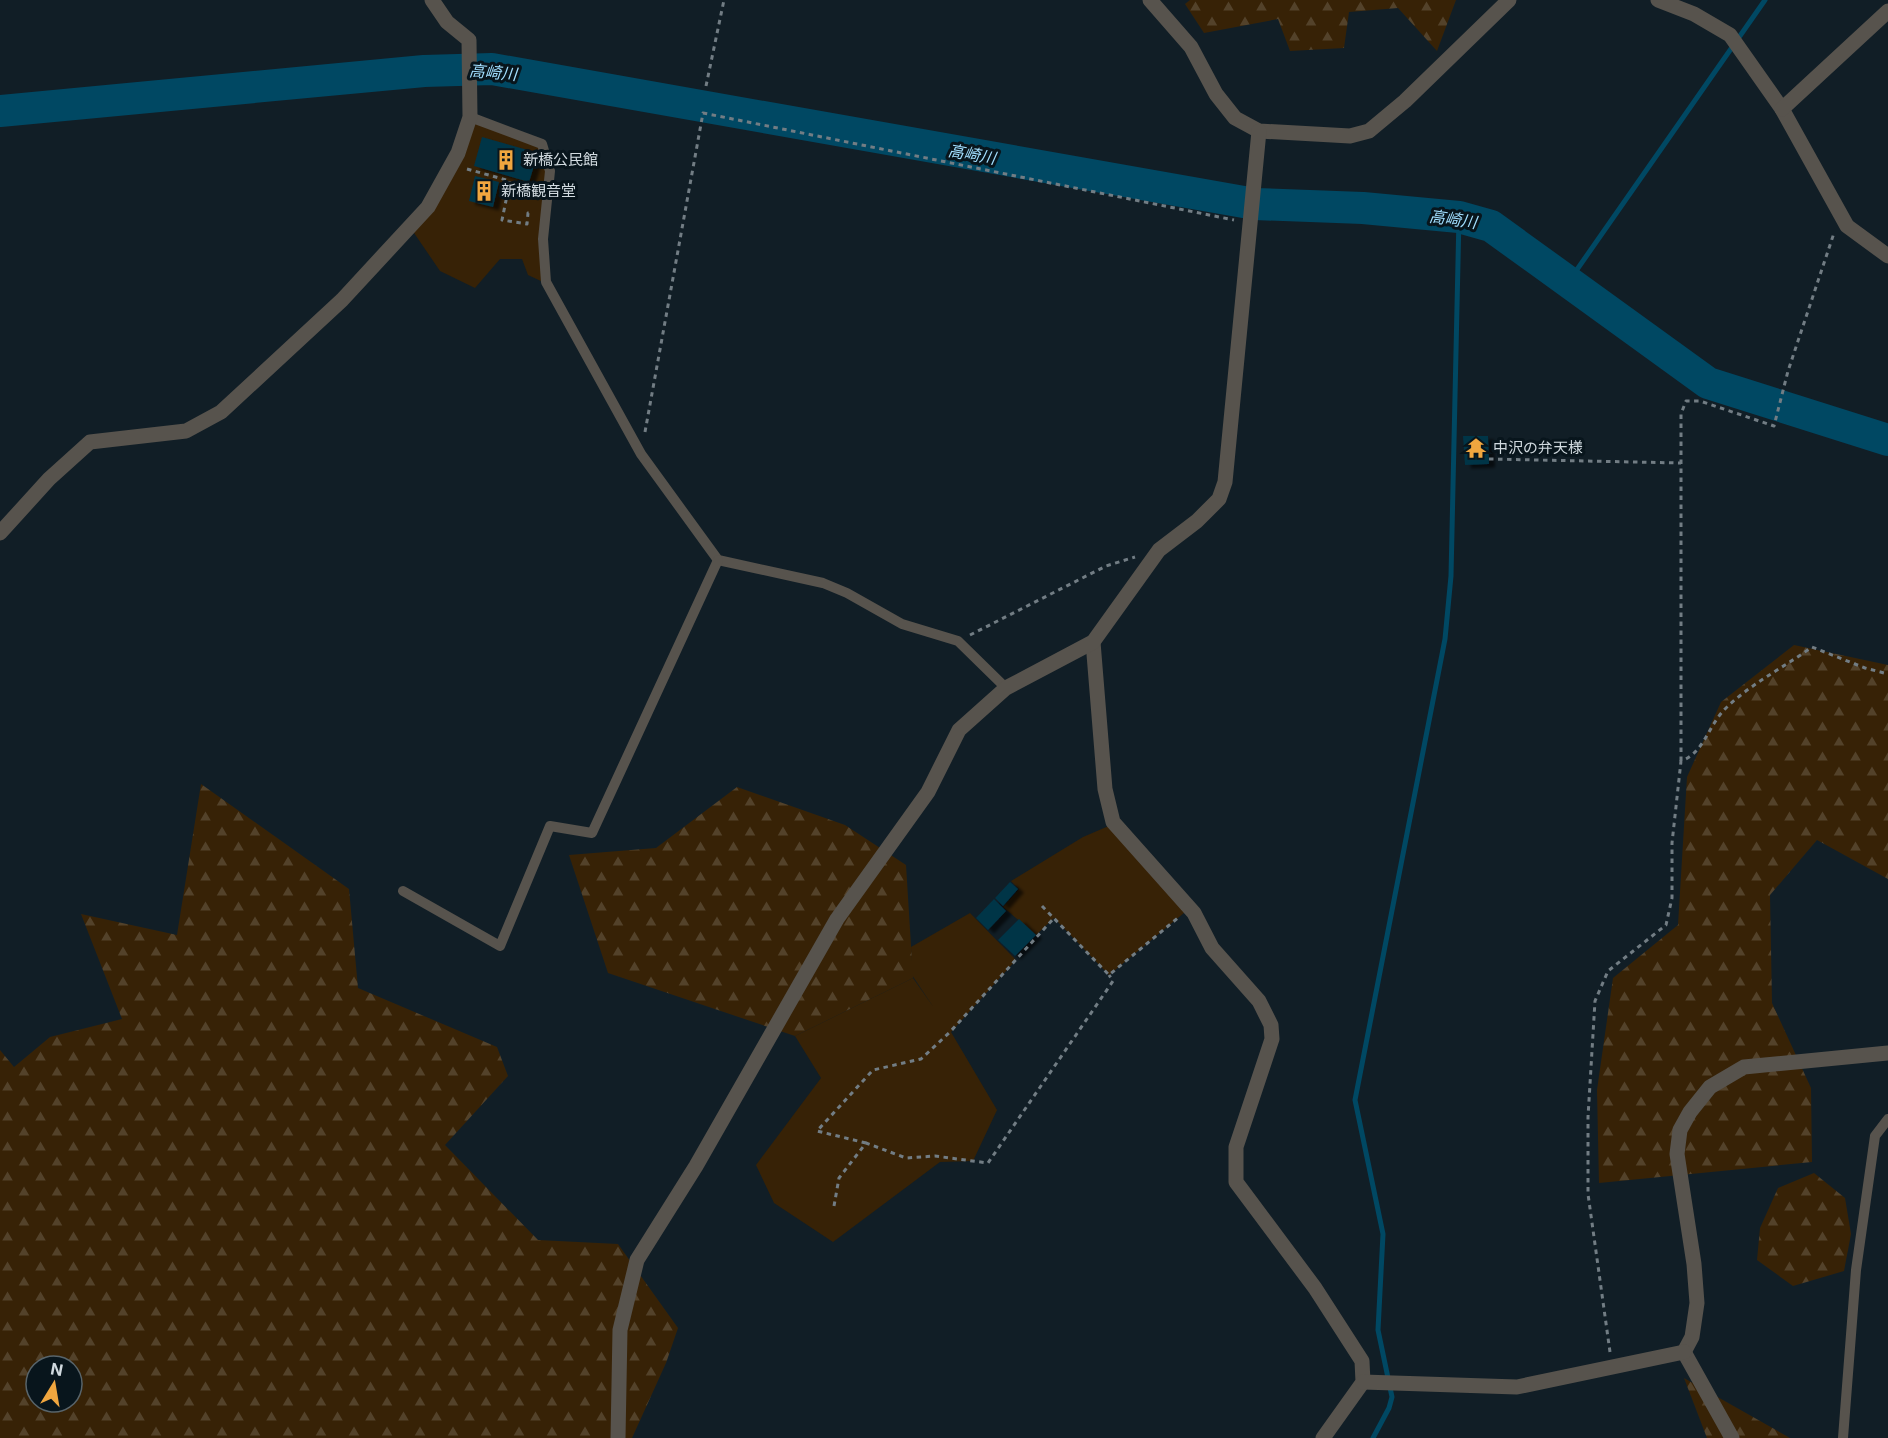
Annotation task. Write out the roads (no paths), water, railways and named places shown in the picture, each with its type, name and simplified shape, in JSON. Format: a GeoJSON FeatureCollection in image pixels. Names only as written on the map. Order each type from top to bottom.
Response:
{"type":"FeatureCollection","features":[{"type":"Feature","properties":{"kind":"street"},"geometry":{"type":"LineString","coordinates":[[0,533],[49,479],[90,442],[186,431],[221,412],[342,300],[428,207],[452,163],[470,117],[469,40],[447,22],[432,0]]}},
{"type":"Feature","properties":{"kind":"street"},"geometry":{"type":"LineString","coordinates":[[1150,0],[1191,47],[1227,110],[1235,118],[1259,131],[1350,136],[1369,131],[1405,101],[1509,0]]}},
{"type":"Feature","properties":{"kind":"street"},"geometry":{"type":"LineString","coordinates":[[1658,0],[1694,14],[1730,35],[1782,109],[1847,226],[1888,256]]}},
{"type":"Feature","properties":{"kind":"street"},"geometry":{"type":"LineString","coordinates":[[1782,109],[1888,11]]}},
{"type":"Feature","properties":{"kind":"street"},"geometry":{"type":"LineString","coordinates":[[618,1438],[620,1330],[637,1260],[696,1166],[837,919],[928,792],[959,730],[1006,688],[1093,642],[1159,550],[1197,521],[1219,499],[1225,482],[1259,131]]}},
{"type":"Feature","properties":{"kind":"street"},"geometry":{"type":"LineString","coordinates":[[1093,642],[1105,789],[1113,822],[1190,908],[1212,948],[1259,1000],[1271,1025],[1272,1039],[1236,1147],[1236,1182],[1315,1288],[1362,1361],[1363,1382],[1323,1438]]}},
{"type":"Feature","properties":{"kind":"street"},"geometry":{"type":"LineString","coordinates":[[1363,1382],[1517,1387],[1612,1369],[1684,1352],[1692,1337],[1697,1303],[1694,1264],[1677,1154],[1680,1130],[1690,1112],[1710,1087],[1744,1067],[1888,1053]]}},
{"type":"Feature","properties":{"kind":"street"},"geometry":{"type":"LineString","coordinates":[[1684,1352],[1732,1438]]}},
{"type":"Feature","properties":{"kind":"lane"},"geometry":{"type":"LineString","coordinates":[[470,117],[542,144],[550,171],[543,239],[546,282],[641,454],[718,560],[823,583],[847,593],[902,624],[958,641],[1006,688]]}},
{"type":"Feature","properties":{"kind":"lane"},"geometry":{"type":"LineString","coordinates":[[403,891],[500,946],[550,826],[592,833],[718,560]]}},
{"type":"Feature","properties":{"kind":"lane"},"geometry":{"type":"LineString","coordinates":[[1843,1438],[1856,1270],[1875,1136],[1888,1119]]}},
{"type":"Feature","properties":{"kind":"waterway"},"geometry":{"type":"LineString","coordinates":[[1569,281],[1765,0]]}},
{"type":"Feature","properties":{"kind":"waterway","name":"高崎川"},"geometry":{"type":"LineString","coordinates":[[0,111],[424,71],[492,69],[1255,204],[1363,208],[1459,217],[1491,226],[1708,383],[1888,440]]}},
{"type":"Feature","properties":{"kind":"waterway"},"geometry":{"type":"LineString","coordinates":[[1373,1438],[1389,1408],[1392,1397],[1378,1330],[1383,1234],[1355,1100],[1445,639],[1451,576],[1459,217]]}},
{"type":"Feature","properties":{"kind":"place","name":"新橋公民館"},"geometry":{"type":"Point","coordinates":[506,160]}},
{"type":"Feature","properties":{"kind":"place","name":"新橋観音堂"},"geometry":{"type":"Point","coordinates":[484,191]}},
{"type":"Feature","properties":{"kind":"place","name":"中沢の弁天様"},"geometry":{"type":"Point","coordinates":[1476,448]}}]}
